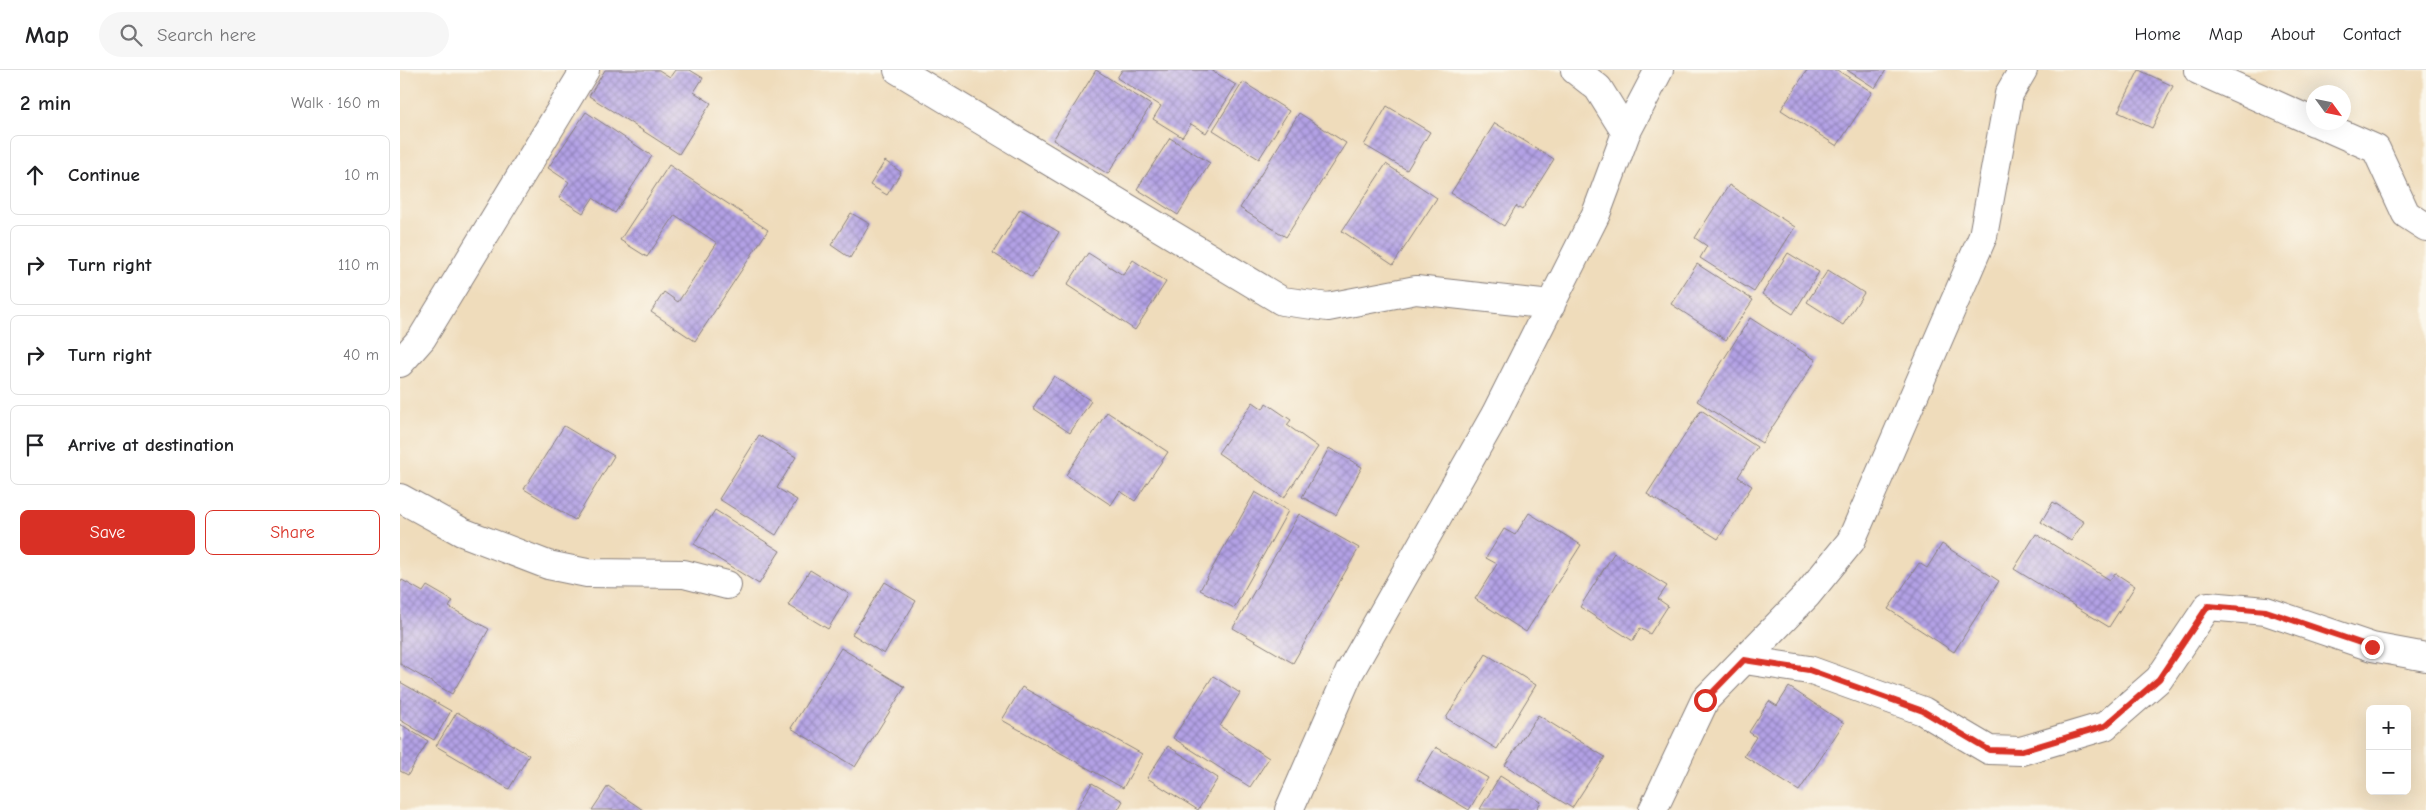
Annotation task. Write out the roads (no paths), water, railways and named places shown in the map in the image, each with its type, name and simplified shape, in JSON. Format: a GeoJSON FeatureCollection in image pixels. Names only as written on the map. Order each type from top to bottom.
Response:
{"type":"FeatureCollection","features":[{"type":"Feature","properties":{"kind":"street"},"geometry":{"type":"LineString","coordinates":[[400,363],[422,338],[585,70]]}},
{"type":"Feature","properties":{"kind":"street"},"geometry":{"type":"LineString","coordinates":[[898,70],[1282,301],[1328,307],[1416,290],[1551,305]]}},
{"type":"Feature","properties":{"kind":"street"},"geometry":{"type":"LineString","coordinates":[[1575,70],[1598,88],[1626,133]]}},
{"type":"Feature","properties":{"kind":"street"},"geometry":{"type":"LineString","coordinates":[[1289,810],[1349,673],[1495,415],[1551,305],[1596,214],[1626,133],[1659,70]]}},
{"type":"Feature","properties":{"kind":"street"},"geometry":{"type":"LineString","coordinates":[[1653,810],[1705,700],[1807,595],[1851,541],[1983,236],[2009,94],[2022,70]]}},
{"type":"Feature","properties":{"kind":"street"},"geometry":{"type":"LineString","coordinates":[[2198,70],[2306,118]]}},
{"type":"Feature","properties":{"kind":"street"},"geometry":{"type":"LineString","coordinates":[[2332,130],[2376,149],[2406,214],[2426,227]]}},
{"type":"Feature","properties":{"kind":"street"},"geometry":{"type":"LineString","coordinates":[[400,498],[462,532],[548,565],[587,574],[684,574],[727,585]]}},
{"type":"Feature","properties":{"kind":"street"},"geometry":{"type":"LineString","coordinates":[[1744,660],[1809,670],[1923,711],[1989,750],[2021,751],[2105,726],[2159,679],[2208,606],[2266,611],[2372,647],[2426,657]]}}]}
